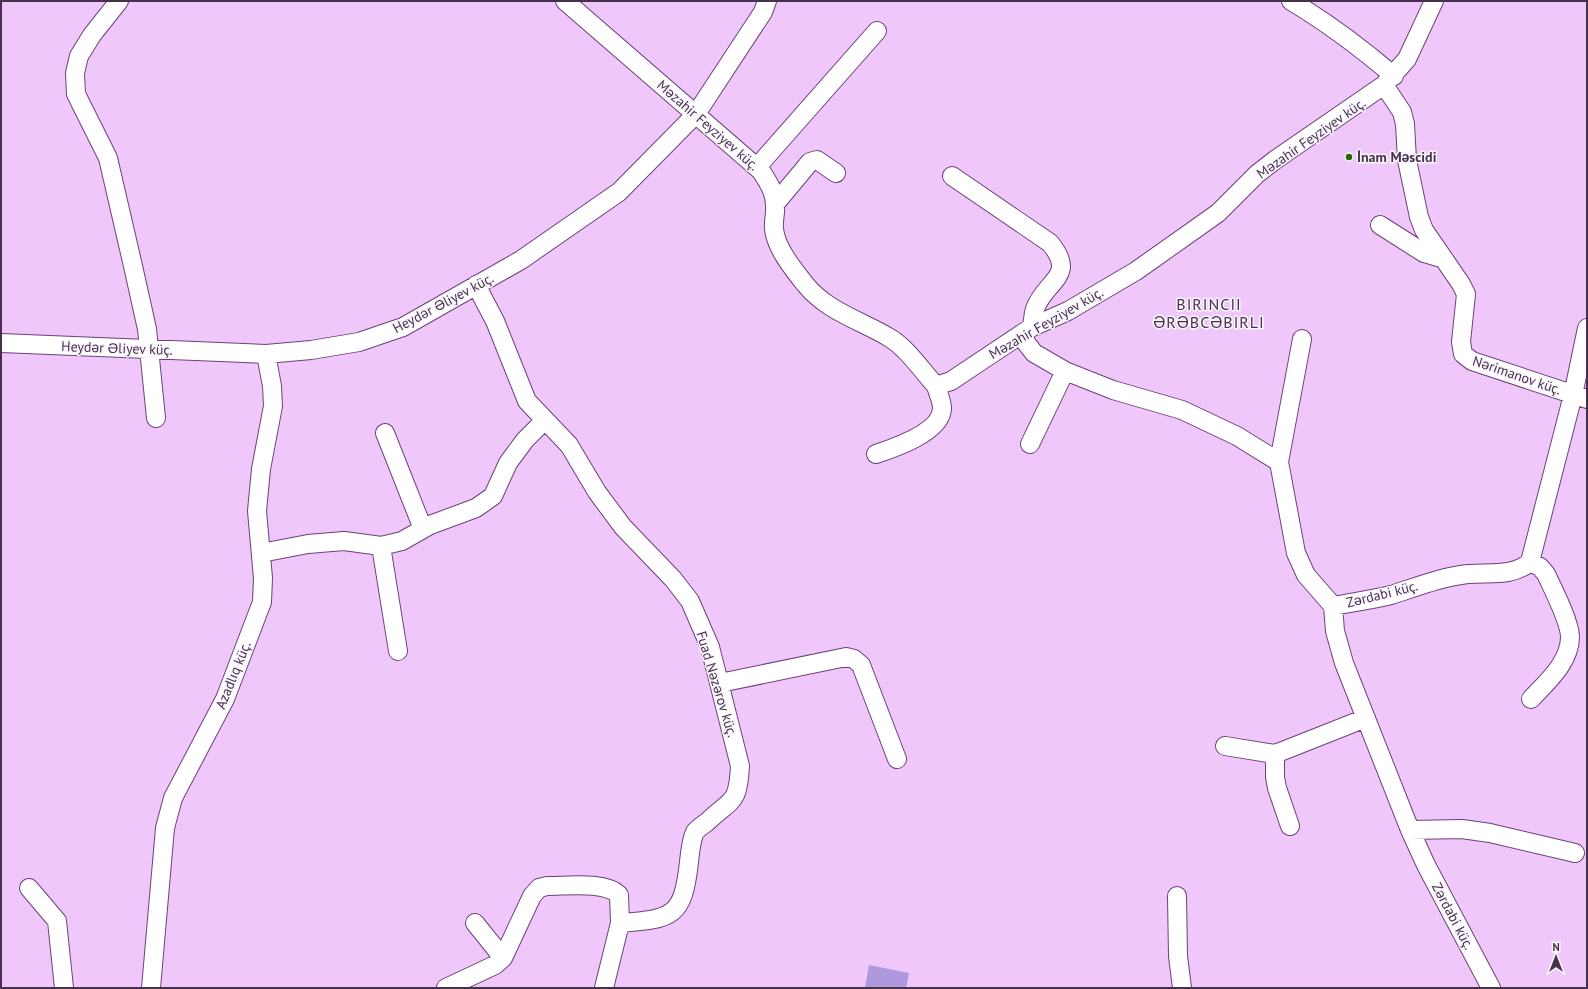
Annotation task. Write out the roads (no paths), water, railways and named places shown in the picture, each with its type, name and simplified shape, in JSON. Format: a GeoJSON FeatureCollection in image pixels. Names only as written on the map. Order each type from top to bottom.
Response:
{"type":"FeatureCollection","features":[{"type":"Feature","properties":{"kind":"street"},"geometry":{"type":"LineString","coordinates":[[119,1],[92,35],[79,56],[74,73],[76,94],[108,158],[134,266],[147,329],[156,418]]}},
{"type":"Feature","properties":{"kind":"street","name":"Məzahir Feyziyev küç."},"geometry":{"type":"LineString","coordinates":[[565,1],[757,167],[772,188],[775,204],[773,228],[777,243],[805,284],[816,296],[834,308],[892,338],[936,386],[951,381],[1026,331],[1068,311],[1136,272],[1218,213],[1257,174],[1275,160],[1389,81],[1407,59],[1434,1]]}},
{"type":"Feature","properties":{"kind":"street","name":"Heydər Əliyev küç."},"geometry":{"type":"LineString","coordinates":[[1,343],[266,354],[311,350],[359,342],[403,327],[521,260],[619,192],[696,114],[763,12],[767,1]]}},
{"type":"Feature","properties":{"kind":"street","name":"Nərimanov küç."},"geometry":{"type":"LineString","coordinates":[[1291,1],[1327,24],[1370,55],[1389,81],[1402,112],[1405,124],[1407,160],[1419,217],[1424,230],[1466,294],[1461,342],[1463,354],[1472,361],[1580,397]]}},
{"type":"Feature","properties":{"kind":"street"},"geometry":{"type":"LineString","coordinates":[[757,167],[877,31]]}},
{"type":"Feature","properties":{"kind":"street"},"geometry":{"type":"LineString","coordinates":[[775,204],[810,162],[817,160],[836,173]]}},
{"type":"Feature","properties":{"kind":"street"},"geometry":{"type":"LineString","coordinates":[[952,176],[1050,243],[1059,254],[1062,265],[1058,276],[1044,293],[1035,309],[1026,331],[1034,353],[1065,372],[1113,390],[1182,410],[1237,436],[1279,462]]}},
{"type":"Feature","properties":{"kind":"street"},"geometry":{"type":"LineString","coordinates":[[1380,225],[1424,253],[1444,259]]}},
{"type":"Feature","properties":{"kind":"street","name":"Fuad Nəzərov küç."},"geometry":{"type":"LineString","coordinates":[[476,285],[495,322],[527,401],[569,444],[597,492],[623,527],[673,579],[690,601],[710,647],[740,766],[739,783],[734,800],[696,832],[691,846],[687,885],[682,901],[673,912],[655,921],[620,924]]}},
{"type":"Feature","properties":{"kind":"street"},"geometry":{"type":"LineString","coordinates":[[1531,699],[1556,672],[1567,652],[1570,637],[1568,625],[1546,574],[1540,567],[1530,562],[1580,397],[1587,328]]}},
{"type":"Feature","properties":{"kind":"street"},"geometry":{"type":"LineString","coordinates":[[1302,339],[1279,462],[1296,553],[1306,575],[1334,606]]}},
{"type":"Feature","properties":{"kind":"street","name":"Azadlıq küç."},"geometry":{"type":"LineString","coordinates":[[151,988],[165,828],[173,798],[225,699],[262,602],[263,578],[257,511],[260,469],[273,406],[272,386],[266,354]]}},
{"type":"Feature","properties":{"kind":"street"},"geometry":{"type":"LineString","coordinates":[[1030,444],[1065,372]]}},
{"type":"Feature","properties":{"kind":"street"},"geometry":{"type":"LineString","coordinates":[[876,454],[903,446],[924,433],[939,418],[942,408],[936,386]]}},
{"type":"Feature","properties":{"kind":"street"},"geometry":{"type":"LineString","coordinates":[[260,553],[308,544],[344,541],[381,546],[402,541],[449,517],[476,508],[493,496],[508,463],[526,440],[545,420]]}},
{"type":"Feature","properties":{"kind":"street"},"geometry":{"type":"LineString","coordinates":[[385,433],[423,529]]}},
{"type":"Feature","properties":{"kind":"street"},"geometry":{"type":"LineString","coordinates":[[381,546],[398,651]]}},
{"type":"Feature","properties":{"kind":"street","name":"Zərdabi küç."},"geometry":{"type":"LineString","coordinates":[[1491,988],[1426,865],[1410,830],[1339,644],[1335,631],[1334,606],[1389,595],[1454,576],[1508,572],[1524,567],[1530,562]]}},
{"type":"Feature","properties":{"kind":"street"},"geometry":{"type":"LineString","coordinates":[[720,683],[846,657],[854,659],[861,666],[897,759]]}},
{"type":"Feature","properties":{"kind":"street"},"geometry":{"type":"LineString","coordinates":[[1225,746],[1275,754],[1366,718]]}},
{"type":"Feature","properties":{"kind":"street"},"geometry":{"type":"LineString","coordinates":[[1275,754],[1276,783],[1290,826]]}},
{"type":"Feature","properties":{"kind":"street"},"geometry":{"type":"LineString","coordinates":[[1410,830],[1462,830],[1490,833],[1575,853]]}},
{"type":"Feature","properties":{"kind":"street"},"geometry":{"type":"LineString","coordinates":[[446,988],[495,965],[503,958],[532,896],[540,888],[547,886],[604,887],[613,889],[619,895],[620,924],[604,988]]}},
{"type":"Feature","properties":{"kind":"street"},"geometry":{"type":"LineString","coordinates":[[29,888],[57,921],[64,988]]}},
{"type":"Feature","properties":{"kind":"street"},"geometry":{"type":"LineString","coordinates":[[1177,896],[1178,956],[1182,988]]}},
{"type":"Feature","properties":{"kind":"street"},"geometry":{"type":"LineString","coordinates":[[475,923],[503,958]]}},
{"type":"Feature","properties":{"kind":"place","name":"İnam Məscidi"},"geometry":{"type":"Point","coordinates":[1349,157]}},
{"type":"Feature","properties":{"kind":"district","name":"BIRINCII ƏRƏBCƏBIRLI"},"geometry":{"type":"Point","coordinates":[1209,313]}}]}
